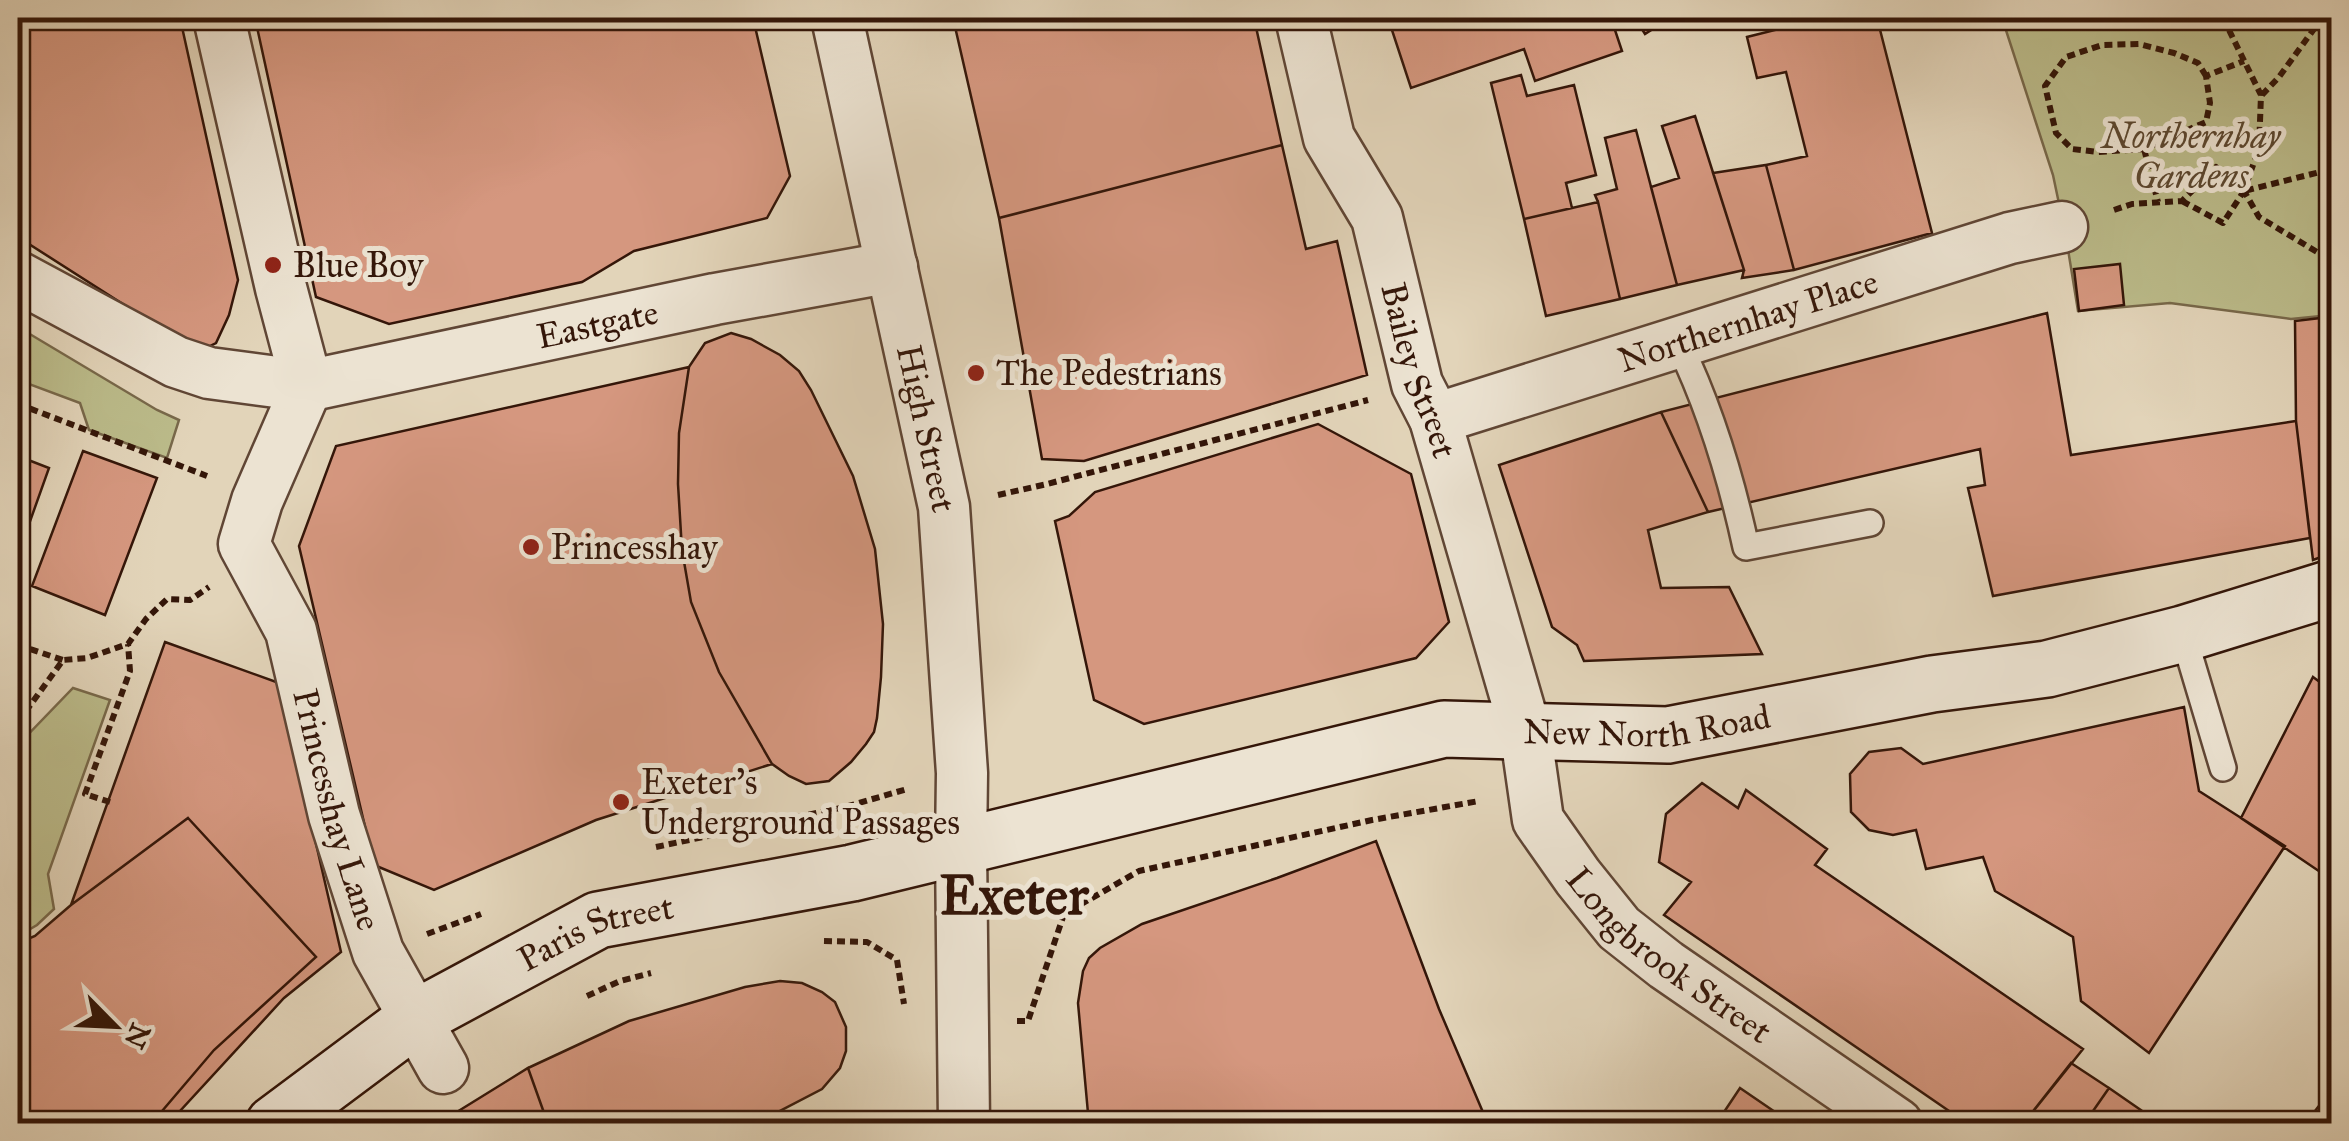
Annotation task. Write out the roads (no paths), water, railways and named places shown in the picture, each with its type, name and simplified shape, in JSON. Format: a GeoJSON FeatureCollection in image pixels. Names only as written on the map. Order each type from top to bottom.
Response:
{"type":"FeatureCollection","features":[{"type":"Feature","properties":{"kind":"main road","name":"New North Road"},"geometry":{"type":"LineString","coordinates":[[961,847],[1444,728],[1668,734],[1932,684],[2047,669],[2183,634],[2332,588]]}},
{"type":"Feature","properties":{"kind":"main road","name":"Paris Street"},"geometry":{"type":"LineString","coordinates":[[274,1124],[416,1018],[598,920],[852,873],[961,847]]}},
{"type":"Feature","properties":{"kind":"street"},"geometry":{"type":"LineString","coordinates":[[219,18],[306,386]]}},
{"type":"Feature","properties":{"kind":"street","name":"High Street"},"geometry":{"type":"LineString","coordinates":[[837,18],[944,507],[962,772],[964,1124]]}},
{"type":"Feature","properties":{"kind":"street","name":"Bailey Street"},"geometry":{"type":"LineString","coordinates":[[1301,18],[1329,138],[1377,218],[1426,402],[1524,729]]}},
{"type":"Feature","properties":{"kind":"street","name":"Northernhay Place"},"geometry":{"type":"LineString","coordinates":[[1426,402],[1679,344],[2010,238],[2062,227]]}},
{"type":"Feature","properties":{"kind":"street","name":"Eastgate"},"geometry":{"type":"LineString","coordinates":[[18,277],[176,362],[209,373],[306,386],[715,299],[892,267]]}},
{"type":"Feature","properties":{"kind":"street","name":"Princesshay Lane"},"geometry":{"type":"LineString","coordinates":[[306,386],[251,522],[291,631],[339,832],[378,952],[443,1068]]}},
{"type":"Feature","properties":{"kind":"street","name":"Longbrook Street"},"geometry":{"type":"LineString","coordinates":[[1524,729],[1538,820],[1620,928],[1666,965],[1897,1124]]}},
{"type":"Feature","properties":{"kind":"lane"},"geometry":{"type":"LineString","coordinates":[[1679,344],[1700,388],[1746,547],[1870,523]]}},
{"type":"Feature","properties":{"kind":"lane"},"geometry":{"type":"LineString","coordinates":[[2183,634],[2223,768]]}},
{"type":"Feature","properties":{"kind":"place","name":"Blue Boy"},"geometry":{"type":"Point","coordinates":[273,265]}},
{"type":"Feature","properties":{"kind":"place","name":"The Pedestrians"},"geometry":{"type":"Point","coordinates":[976,373]}},
{"type":"Feature","properties":{"kind":"place","name":"Princesshay"},"geometry":{"type":"Point","coordinates":[531,547]}},
{"type":"Feature","properties":{"kind":"place","name":"Exeter's Underground Passages"},"geometry":{"type":"Point","coordinates":[621,802]}},
{"type":"Feature","properties":{"kind":"district","name":"Exeter"},"geometry":{"type":"Point","coordinates":[1014,895]}},
{"type":"Feature","properties":{"kind":"park label","name":"Northernhay Gardens"},"geometry":{"type":"Point","coordinates":[2191,156]}}]}
